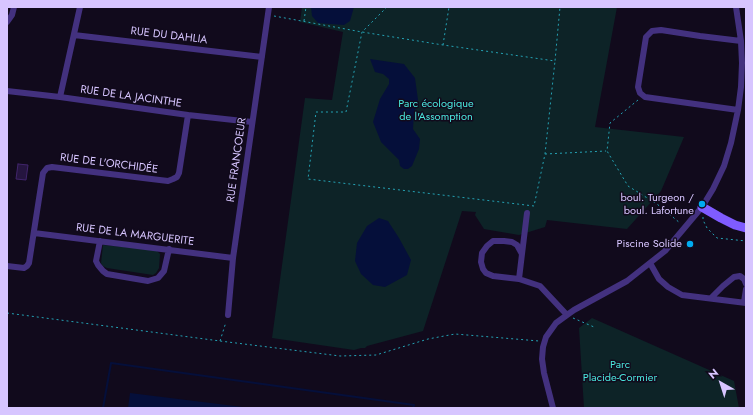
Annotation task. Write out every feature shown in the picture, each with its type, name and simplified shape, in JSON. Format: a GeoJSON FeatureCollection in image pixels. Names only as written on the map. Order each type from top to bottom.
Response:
{"type":"FeatureCollection","features":[{"type":"Feature","properties":{"kind":"street"},"geometry":{"type":"LineString","coordinates":[[7,22],[12,15],[14,7]]}},
{"type":"Feature","properties":{"kind":"street"},"geometry":{"type":"LineString","coordinates":[[60,97],[80,7]]}},
{"type":"Feature","properties":{"kind":"street","name":"RUE FRANCOEUR"},"geometry":{"type":"LineString","coordinates":[[228,315],[233,258],[269,7]]}},
{"type":"Feature","properties":{"kind":"street"},"geometry":{"type":"LineString","coordinates":[[553,408],[542,359],[546,337],[556,323],[567,315],[627,281],[665,251],[702,208],[724,166],[731,143],[741,88],[741,41],[736,7]]}},
{"type":"Feature","properties":{"kind":"street"},"geometry":{"type":"LineString","coordinates":[[738,110],[645,97],[640,93],[638,87],[646,37],[652,31],[661,30],[741,41]]}},
{"type":"Feature","properties":{"kind":"street","name":"RUE DU DAHLIA"},"geometry":{"type":"LineString","coordinates":[[74,35],[262,57]]}},
{"type":"Feature","properties":{"kind":"street","name":"RUE DE LA JACINTHE"},"geometry":{"type":"LineString","coordinates":[[7,91],[252,122]]}},
{"type":"Feature","properties":{"kind":"street","name":"RUE DE L'ORCHIDÉE"},"geometry":{"type":"LineString","coordinates":[[7,266],[24,268],[27,266],[34,233],[43,173],[47,168],[52,167],[168,181],[177,177],[179,173],[188,115]]}},
{"type":"Feature","properties":{"kind":"street"},"geometry":{"type":"LineString","coordinates":[[702,208],[735,225],[746,228]]}},
{"type":"Feature","properties":{"kind":"street"},"geometry":{"type":"LineString","coordinates":[[519,279],[527,213]]}},
{"type":"Feature","properties":{"kind":"street","name":"RUE DE LA MARGUERITE"},"geometry":{"type":"LineString","coordinates":[[34,233],[233,258]]}},
{"type":"Feature","properties":{"kind":"street"},"geometry":{"type":"LineString","coordinates":[[100,241],[96,261],[103,271],[107,274],[148,281],[158,278],[164,271],[169,249]]}},
{"type":"Feature","properties":{"kind":"street"},"geometry":{"type":"LineString","coordinates":[[522,254],[518,245],[512,242],[493,241],[482,253],[482,268],[486,273],[493,276],[519,279],[540,286],[567,315]]}},
{"type":"Feature","properties":{"kind":"street"},"geometry":{"type":"LineString","coordinates":[[650,264],[659,279],[668,287],[682,295],[745,303],[746,289]]}},
{"type":"Feature","properties":{"kind":"street"},"geometry":{"type":"LineString","coordinates":[[710,298],[734,277],[740,276],[744,279],[746,284]]}},
{"type":"Feature","properties":{"kind":"path"},"geometry":{"type":"LineString","coordinates":[[304,21],[306,7]]}},
{"type":"Feature","properties":{"kind":"path"},"geometry":{"type":"LineString","coordinates":[[387,7],[362,32],[346,112],[316,112],[308,179],[534,206],[544,154],[560,7]]}},
{"type":"Feature","properties":{"kind":"path"},"geometry":{"type":"LineString","coordinates":[[443,45],[449,7]]}},
{"type":"Feature","properties":{"kind":"path"},"geometry":{"type":"LineString","coordinates":[[268,14],[362,32],[555,61]]}},
{"type":"Feature","properties":{"kind":"path"},"geometry":{"type":"LineString","coordinates":[[642,95],[610,124],[607,151],[628,186],[656,204],[685,228]]}},
{"type":"Feature","properties":{"kind":"path"},"geometry":{"type":"LineString","coordinates":[[544,154],[607,151]]}},
{"type":"Feature","properties":{"kind":"path"},"geometry":{"type":"LineString","coordinates":[[7,313],[220,342],[340,356],[376,355],[428,339],[455,334],[545,342]]}},
{"type":"Feature","properties":{"kind":"path"},"geometry":{"type":"LineString","coordinates":[[220,342],[228,315]]}},
{"type":"Feature","properties":{"kind":"path"},"geometry":{"type":"LineString","coordinates":[[567,315],[594,327]]}},
{"type":"Feature","properties":{"kind":"green space","name":"Parc écologique de l'Assomption"},"geometry":{"type":"Polygon","coordinates":[[[302,7],[617,7],[595,127],[684,137],[661,191],[627,229],[547,220],[545,227],[519,235],[484,229],[475,215],[476,212],[462,211],[423,331],[354,350],[272,338],[305,98],[332,100],[343,32],[300,22],[302,7]]]}},
{"type":"Feature","properties":{"kind":"green space"},"geometry":{"type":"Polygon","coordinates":[[[103,245],[156,250],[160,254],[159,268],[153,275],[107,268],[101,263],[103,245]]]}},
{"type":"Feature","properties":{"kind":"green space","name":"Parc Placide-Cormier"},"geometry":{"type":"Polygon","coordinates":[[[592,318],[734,381],[739,408],[584,408],[579,328],[592,318]]]}},
{"type":"Feature","properties":{"kind":"shaded area"},"geometry":{"type":"Polygon","coordinates":[[[311,7],[354,7],[350,21],[344,25],[318,23],[312,16],[311,7]]]}},
{"type":"Feature","properties":{"kind":"shaded area"},"geometry":{"type":"Polygon","coordinates":[[[370,59],[404,64],[415,78],[418,100],[414,113],[413,129],[420,139],[419,149],[412,166],[408,169],[404,169],[400,166],[399,160],[381,142],[373,122],[380,99],[389,84],[389,79],[383,74],[375,72],[370,59]]]}},
{"type":"Feature","properties":{"kind":"shaded area"},"geometry":{"type":"Polygon","coordinates":[[[379,218],[388,221],[411,260],[407,275],[385,287],[373,285],[361,274],[355,261],[357,243],[367,226],[379,218]]]}},
{"type":"Feature","properties":{"kind":"shaded area"},"geometry":{"type":"Polygon","coordinates":[[[130,393],[243,407],[128,408],[130,393]]]}},
{"type":"Feature","properties":{"kind":"building"},"geometry":{"type":"Polygon","coordinates":[[[18,164],[28,165],[26,180],[16,179],[18,164]]]}},
{"type":"Feature","properties":{"kind":"waterway"},"geometry":{"type":"LineString","coordinates":[[103,408],[111,363],[414,405],[413,408]]}},
{"type":"Feature","properties":{"kind":"place","name":"boul. Turgeon / boul. Lafortune"},"geometry":{"type":"Point","coordinates":[702,204]}},
{"type":"Feature","properties":{"kind":"place","name":"Piscine Solide"},"geometry":{"type":"Point","coordinates":[690,244]}}]}
